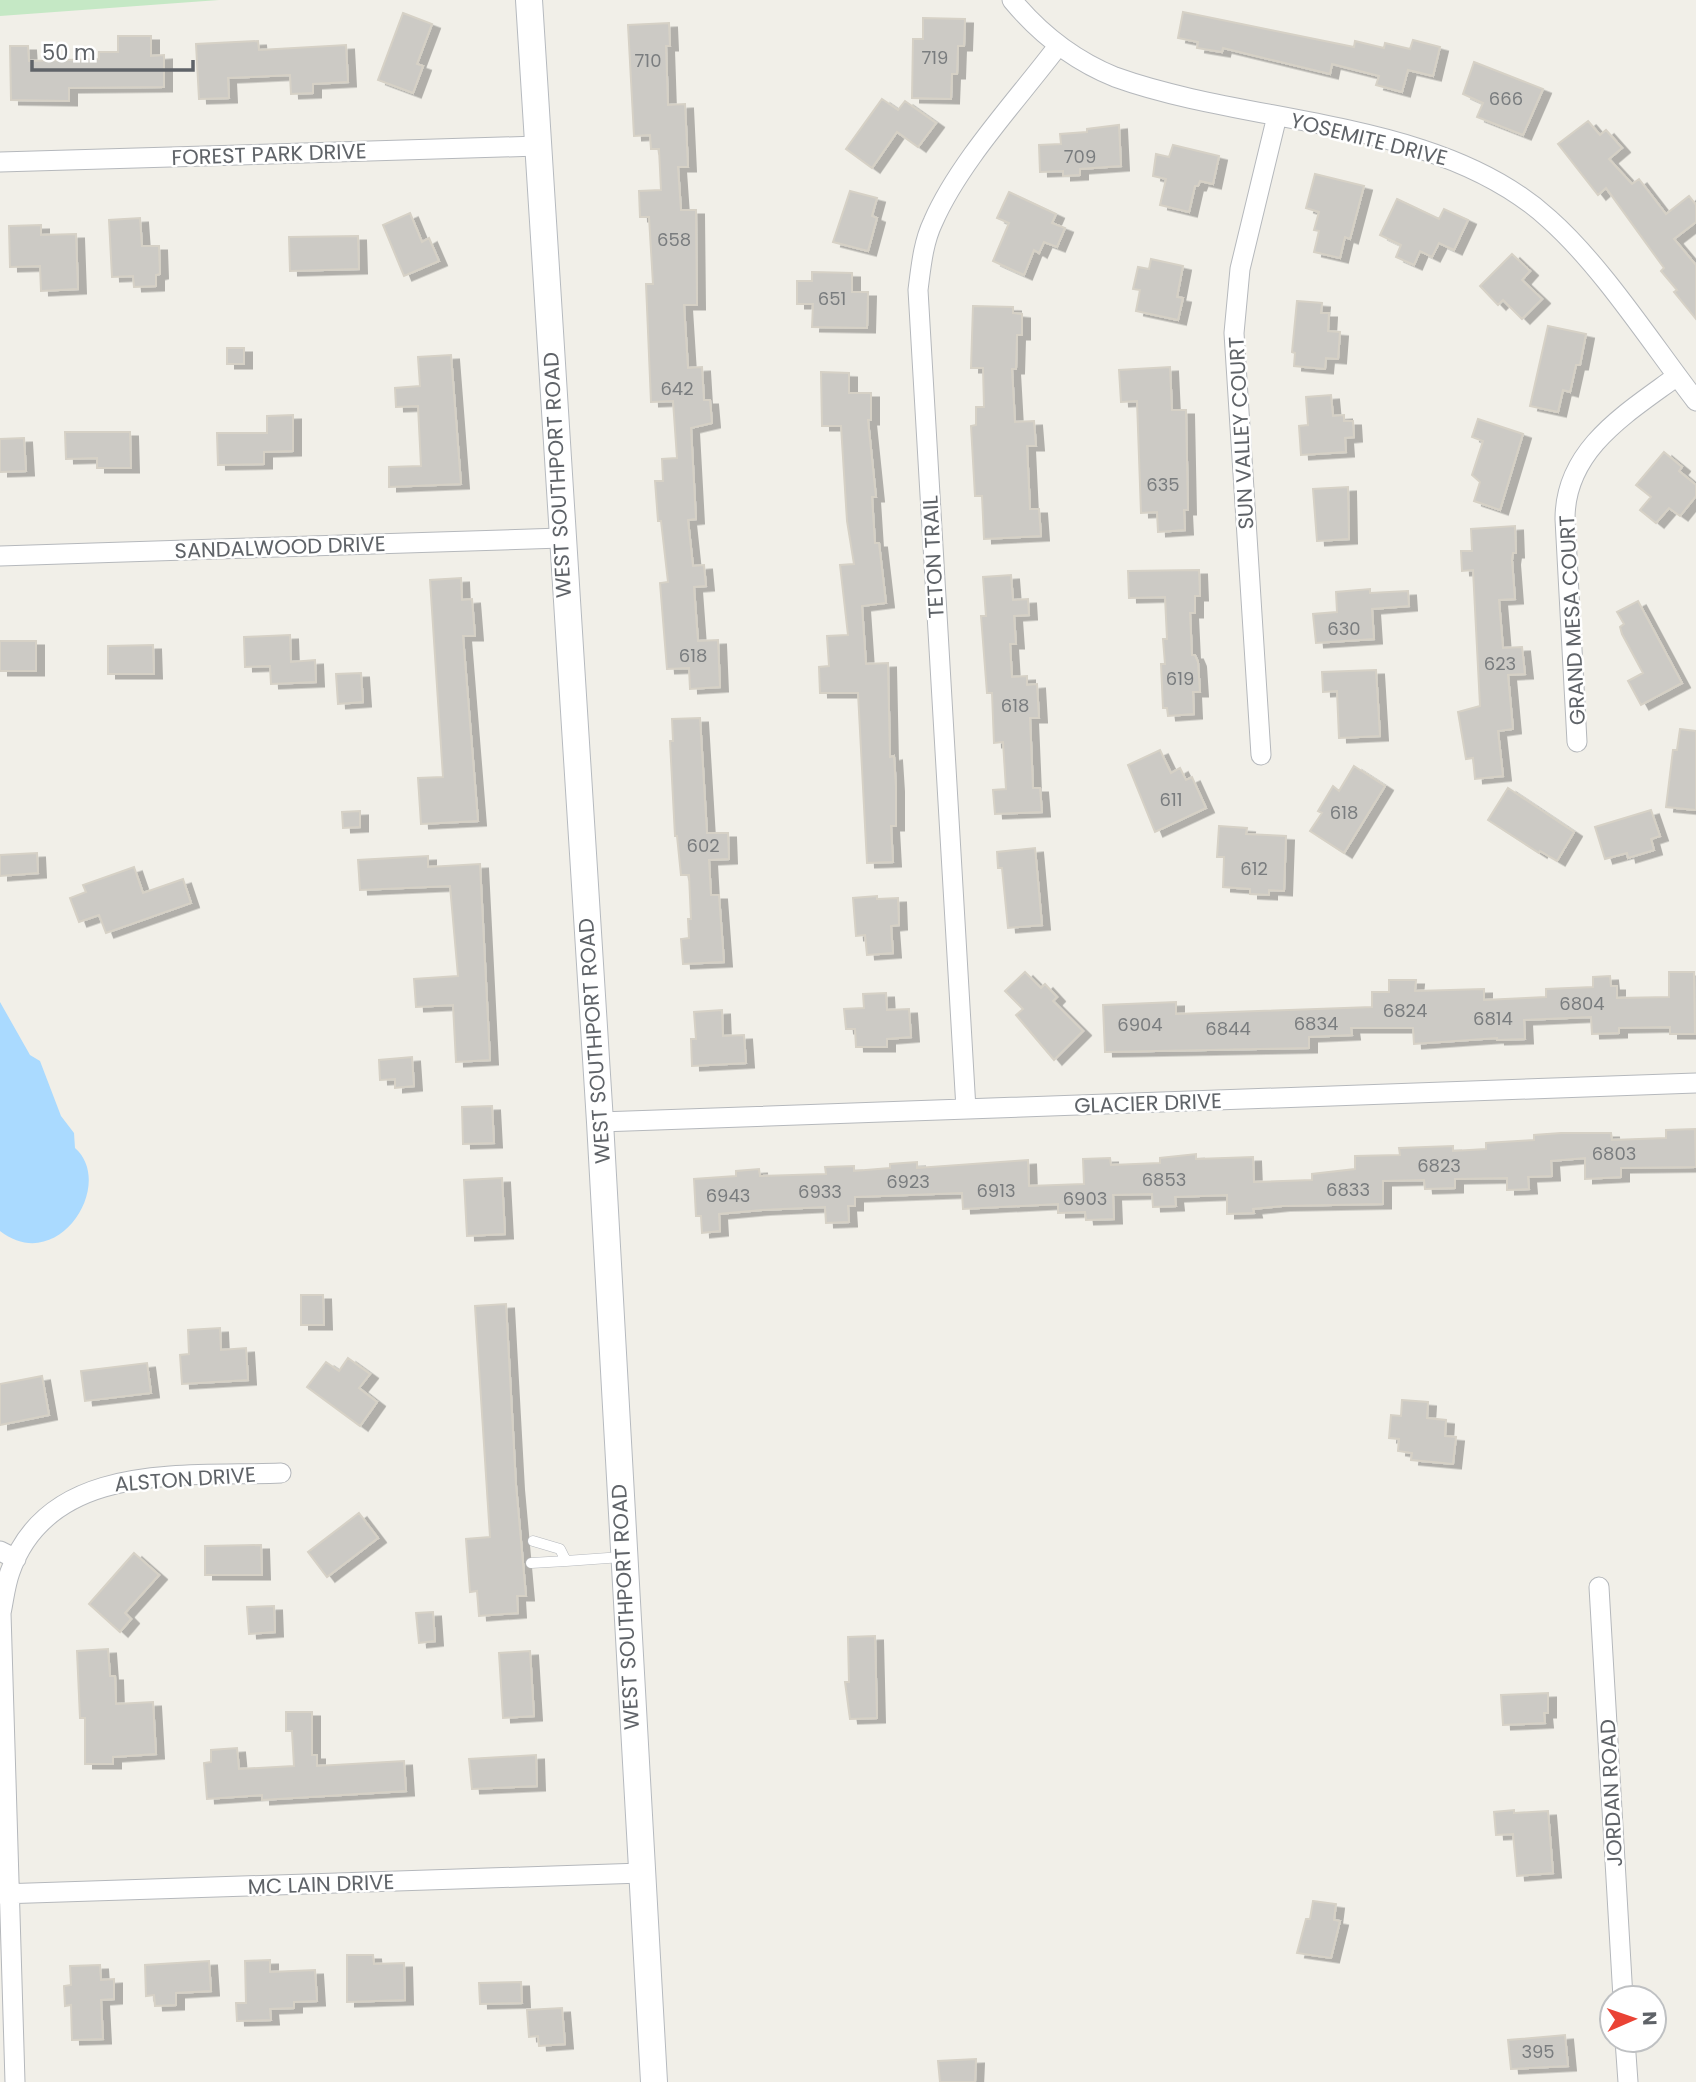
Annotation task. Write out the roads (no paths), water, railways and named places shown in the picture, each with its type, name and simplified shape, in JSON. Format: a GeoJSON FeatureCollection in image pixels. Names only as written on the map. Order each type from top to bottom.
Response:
{"type":"FeatureCollection","features":[{"type":"Feature","properties":{"kind":"main road","name":"WEST SOUTHPORT ROAD"},"geometry":{"type":"LineString","coordinates":[[529,0],[600,1122],[622,1557],[654,2082]]}},
{"type":"Feature","properties":{"kind":"street","name":"YOSEMITE DRIVE"},"geometry":{"type":"LineString","coordinates":[[1012,0],[1035,26],[1058,46],[1089,66],[1123,80],[1429,151],[1466,165],[1500,184],[1549,219],[1576,247],[1696,401]]}},
{"type":"Feature","properties":{"kind":"street","name":"TETON TRAIL"},"geometry":{"type":"LineString","coordinates":[[966,1109],[918,290],[923,251],[932,223],[950,188],[1058,46]]}},
{"type":"Feature","properties":{"kind":"street","name":"SUN VALLEY COURT"},"geometry":{"type":"LineString","coordinates":[[1261,755],[1234,333],[1240,269],[1277,116]]}},
{"type":"Feature","properties":{"kind":"street","name":"FOREST PARK DRIVE"},"geometry":{"type":"LineString","coordinates":[[0,162],[538,146]]}},
{"type":"Feature","properties":{"kind":"street","name":"GRAND MESA COURT"},"geometry":{"type":"LineString","coordinates":[[1577,743],[1565,519],[1569,489],[1586,452],[1606,429],[1677,376]]}},
{"type":"Feature","properties":{"kind":"street","name":"SANDALWOOD DRIVE"},"geometry":{"type":"LineString","coordinates":[[0,556],[561,538]]}},
{"type":"Feature","properties":{"kind":"street","name":"GLACIER DRIVE"},"geometry":{"type":"LineString","coordinates":[[600,1122],[1696,1083]]}},
{"type":"Feature","properties":{"kind":"street","name":"ALSTON DRIVE"},"geometry":{"type":"LineString","coordinates":[[15,2082],[5,1894],[1,1613],[8,1555],[46,1518],[79,1495],[98,1487],[138,1479],[281,1473]]}},
{"type":"Feature","properties":{"kind":"street","name":"JORDAN ROAD"},"geometry":{"type":"LineString","coordinates":[[1599,1587],[1622,1984]]}},
{"type":"Feature","properties":{"kind":"street","name":"MC LAIN DRIVE"},"geometry":{"type":"LineString","coordinates":[[5,1894],[642,1874]]}},
{"type":"Feature","properties":{"kind":"street"},"geometry":{"type":"LineString","coordinates":[[1626,2054],[1628,2082]]}},
{"type":"Feature","properties":{"kind":"lane"},"geometry":{"type":"LineString","coordinates":[[533,1541],[559,1549],[566,1561]]}},
{"type":"Feature","properties":{"kind":"lane"},"geometry":{"type":"LineString","coordinates":[[531,1563],[622,1557]]}},
{"type":"Feature","properties":{"kind":"water"},"geometry":{"type":"Polygon","coordinates":[[[0,1002],[30,1055],[40,1061],[61,1116],[74,1133],[75,1148],[86,1164],[89,1182],[85,1202],[75,1220],[60,1234],[42,1242],[22,1242],[0,1231],[0,1002]]]}}]}
